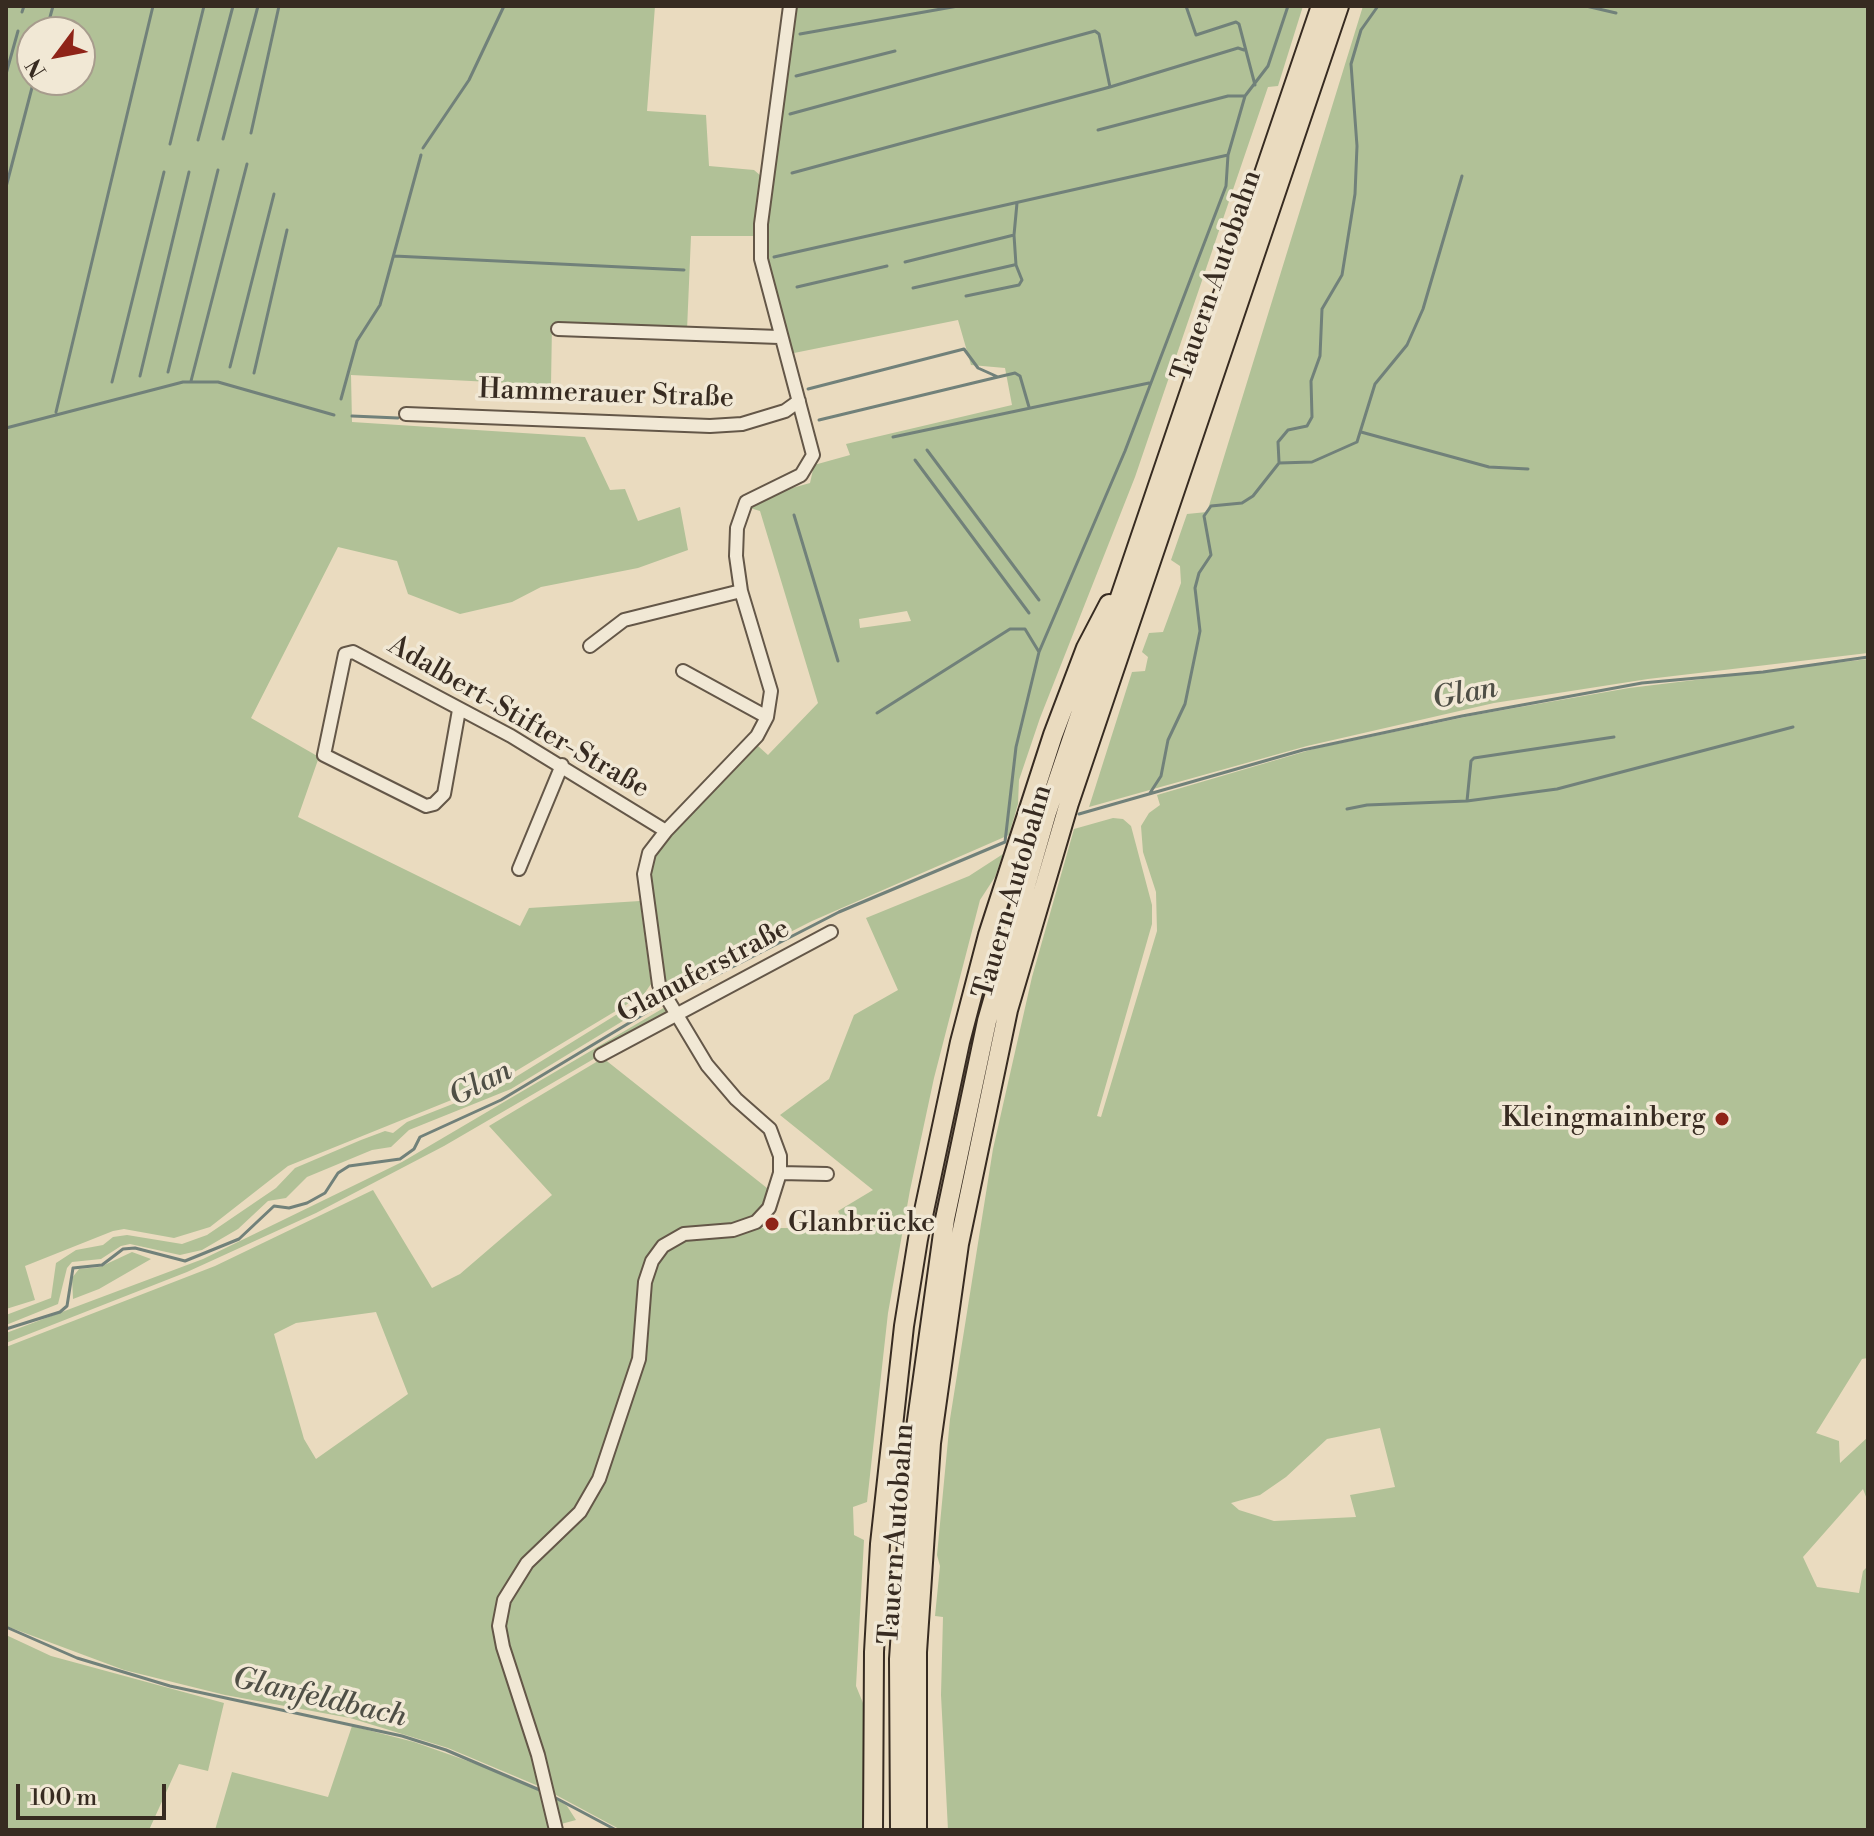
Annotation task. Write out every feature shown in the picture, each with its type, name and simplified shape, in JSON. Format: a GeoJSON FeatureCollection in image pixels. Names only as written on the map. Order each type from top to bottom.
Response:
{"type":"FeatureCollection","features":[{"type":"Feature","properties":{"kind":"highway","name":"Tauern Autobahn"},"geometry":{"type":"LineString","coordinates":[[1133,559],[1321,6]]}},
{"type":"Feature","properties":{"kind":"highway","name":"Tauern Autobahn"},"geometry":{"type":"LineString","coordinates":[[917,1830],[917,1652],[922,1562],[944,1341],[987,1103],[1029,933],[1069,803],[1339,6]]}},
{"type":"Feature","properties":{"kind":"highway"},"geometry":{"type":"LineString","coordinates":[[900,1830],[899,1659],[905,1552],[927,1333],[945,1219],[971,1092],[1037,844],[1133,559]]}},
{"type":"Feature","properties":{"kind":"highway"},"geometry":{"type":"LineString","coordinates":[[873,1830],[874,1668],[879,1559],[904,1326],[956,1056],[1023,821],[1086,648],[1133,559]]}},
{"type":"Feature","properties":{"kind":"street"},"geometry":{"type":"LineString","coordinates":[[556,1830],[547,1785],[503,1647],[499,1626],[504,1600],[527,1563],[580,1512],[599,1479],[639,1359],[645,1282],[652,1261],[663,1246],[684,1234],[733,1230],[756,1222],[769,1208],[780,1173],[780,1156],[770,1129],[725,1088],[659,985],[644,874],[649,853],[666,831],[757,736],[767,717],[771,691],[767,668],[741,591],[736,542],[746,502],[801,475],[812,461],[813,446],[762,272],[760,243],[790,6]]}},
{"type":"Feature","properties":{"kind":"street"},"geometry":{"type":"LineString","coordinates":[[558,329],[779,337]]}},
{"type":"Feature","properties":{"kind":"street","name":"Hammerauer Straße"},"geometry":{"type":"LineString","coordinates":[[406,414],[710,426],[742,424],[785,411],[799,401]]}},
{"type":"Feature","properties":{"kind":"street"},"geometry":{"type":"LineString","coordinates":[[590,646],[624,620],[741,591]]}},
{"type":"Feature","properties":{"kind":"street","name":"Adalbert-Stifter-Straße"},"geometry":{"type":"LineString","coordinates":[[459,710],[444,794],[434,804],[426,806],[324,755],[345,654],[353,652],[562,765],[666,831]]}},
{"type":"Feature","properties":{"kind":"street"},"geometry":{"type":"LineString","coordinates":[[683,671],[767,717]]}},
{"type":"Feature","properties":{"kind":"street"},"geometry":{"type":"LineString","coordinates":[[519,869],[562,765]]}},
{"type":"Feature","properties":{"kind":"street","name":"Glanuferstraße"},"geometry":{"type":"LineString","coordinates":[[601,1055],[674,1012],[831,932]]}},
{"type":"Feature","properties":{"kind":"street"},"geometry":{"type":"LineString","coordinates":[[780,1173],[827,1174]]}},
{"type":"Feature","properties":{"kind":"green space"},"geometry":{"type":"Polygon","coordinates":[[[6,6],[655,6],[647,111],[706,115],[709,166],[754,170],[761,176],[754,236],[691,236],[687,330],[552,325],[551,385],[351,375],[352,422],[585,437],[610,490],[625,489],[638,521],[680,507],[688,550],[638,568],[541,587],[512,602],[460,614],[408,594],[397,561],[338,547],[251,718],[319,757],[298,817],[520,926],[529,908],[640,901],[651,984],[644,994],[501,1080],[288,1166],[210,1227],[174,1238],[124,1229],[113,1231],[25,1266],[35,1300],[6,1309],[6,6]]]}},
{"type":"Feature","properties":{"kind":"green space"},"geometry":{"type":"Polygon","coordinates":[[[796,6],[1303,6],[1278,86],[1268,87],[1135,477],[1040,718],[1019,780],[1018,804],[1009,835],[812,921],[668,994],[663,987],[653,917],[651,866],[659,847],[758,746],[768,755],[818,703],[760,511],[750,508],[767,495],[810,483],[814,465],[850,455],[846,444],[1012,405],[1005,368],[971,365],[958,320],[789,354],[765,263],[765,242],[796,6]],[[907,611],[859,619],[860,628],[911,621],[907,611]]]}},
{"type":"Feature","properties":{"kind":"green space"},"geometry":{"type":"Polygon","coordinates":[[[1363,6],[1868,6],[1868,653],[1648,679],[1494,703],[1307,746],[1089,807],[1132,672],[1145,671],[1148,657],[1142,652],[1149,633],[1163,632],[1181,583],[1180,566],[1171,560],[1187,514],[1207,512],[1363,6]]]}},
{"type":"Feature","properties":{"kind":"green space"},"geometry":{"type":"Polygon","coordinates":[[[1868,659],[1868,1358],[1862,1359],[1816,1433],[1839,1441],[1840,1463],[1868,1437],[1868,1502],[1863,1489],[1803,1557],[1817,1587],[1859,1593],[1863,1571],[1868,1566],[1868,1830],[948,1830],[941,1695],[943,1617],[935,1616],[940,1566],[937,1555],[950,1419],[993,1149],[1032,977],[1074,829],[1113,818],[1123,819],[1131,826],[1152,905],[1152,924],[1097,1116],[1101,1117],[1157,931],[1156,892],[1143,852],[1141,826],[1149,813],[1160,805],[1157,795],[1317,748],[1475,715],[1629,688],[1868,659]],[[1380,1428],[1327,1439],[1286,1477],[1260,1495],[1231,1503],[1239,1510],[1274,1521],[1356,1517],[1350,1495],[1395,1487],[1380,1428]]]}},
{"type":"Feature","properties":{"kind":"green space"},"geometry":{"type":"Polygon","coordinates":[[[1003,854],[995,877],[980,900],[934,1078],[888,1313],[867,1502],[853,1507],[854,1535],[864,1540],[856,1686],[863,1703],[863,1830],[621,1830],[543,1788],[448,1748],[350,1718],[225,1695],[124,1670],[6,1626],[6,1347],[215,1266],[373,1190],[432,1288],[460,1274],[552,1195],[489,1126],[603,1058],[772,1192],[767,1204],[752,1220],[759,1228],[793,1228],[840,1215],[838,1211],[873,1190],[780,1115],[829,1079],[854,1015],[898,990],[866,918],[969,876],[1003,854]],[[376,1312],[296,1323],[274,1334],[304,1439],[316,1459],[408,1394],[376,1312]]]}},
{"type":"Feature","properties":{"kind":"green space"},"geometry":{"type":"Polygon","coordinates":[[[653,992],[659,999],[511,1089],[409,1130],[391,1147],[372,1150],[307,1177],[286,1198],[268,1201],[238,1229],[202,1250],[180,1255],[130,1244],[101,1259],[72,1262],[67,1268],[58,1304],[6,1325],[6,1315],[51,1298],[56,1263],[76,1250],[103,1245],[113,1237],[127,1235],[182,1244],[207,1235],[276,1188],[295,1168],[385,1131],[393,1133],[407,1122],[506,1083],[653,992]]]}},
{"type":"Feature","properties":{"kind":"green space"},"geometry":{"type":"Polygon","coordinates":[[[667,1006],[671,1014],[444,1146],[316,1213],[187,1272],[6,1343],[6,1333],[203,1259],[402,1162],[667,1006]]]}},
{"type":"Feature","properties":{"kind":"green space"},"geometry":{"type":"Polygon","coordinates":[[[132,1252],[151,1259],[99,1289],[73,1299],[72,1278],[79,1269],[100,1267],[132,1252]]]}},
{"type":"Feature","properties":{"kind":"green space"},"geometry":{"type":"Polygon","coordinates":[[[6,1635],[51,1656],[224,1703],[208,1771],[179,1764],[149,1830],[6,1830],[6,1635]]]}},
{"type":"Feature","properties":{"kind":"green space"},"geometry":{"type":"Polygon","coordinates":[[[352,1726],[414,1742],[496,1771],[558,1800],[567,1806],[576,1820],[561,1824],[560,1830],[215,1830],[232,1772],[328,1797],[352,1726]]]}},
{"type":"Feature","properties":{"kind":"waterway"},"geometry":{"type":"LineString","coordinates":[[22,12],[24,6]]}},
{"type":"Feature","properties":{"kind":"waterway"},"geometry":{"type":"LineString","coordinates":[[50,16],[53,6]]}},
{"type":"Feature","properties":{"kind":"waterway"},"geometry":{"type":"LineString","coordinates":[[56,412],[153,6]]}},
{"type":"Feature","properties":{"kind":"waterway"},"geometry":{"type":"LineString","coordinates":[[170,144],[204,6]]}},
{"type":"Feature","properties":{"kind":"waterway"},"geometry":{"type":"LineString","coordinates":[[198,140],[233,6]]}},
{"type":"Feature","properties":{"kind":"waterway"},"geometry":{"type":"LineString","coordinates":[[223,139],[258,6]]}},
{"type":"Feature","properties":{"kind":"waterway"},"geometry":{"type":"LineString","coordinates":[[251,133],[279,6]]}},
{"type":"Feature","properties":{"kind":"waterway"},"geometry":{"type":"LineString","coordinates":[[423,148],[469,80],[504,6]]}},
{"type":"Feature","properties":{"kind":"waterway"},"geometry":{"type":"LineString","coordinates":[[800,34],[958,6]]}},
{"type":"Feature","properties":{"kind":"waterway"},"geometry":{"type":"LineString","coordinates":[[1186,6],[1196,35],[1236,22],[1239,24],[1255,85]]}},
{"type":"Feature","properties":{"kind":"waterway"},"geometry":{"type":"LineString","coordinates":[[670,999],[839,912],[1005,842],[1016,747],[1039,652],[1125,451],[1226,186],[1228,155],[1245,96],[1268,66],[1288,6]]}},
{"type":"Feature","properties":{"kind":"waterway"},"geometry":{"type":"LineString","coordinates":[[1279,462],[1278,442],[1288,430],[1307,426],[1312,417],[1311,381],[1320,356],[1322,309],[1342,275],[1355,194],[1357,146],[1351,64],[1361,30],[1378,6]]}},
{"type":"Feature","properties":{"kind":"waterway"},"geometry":{"type":"LineString","coordinates":[[1586,6],[1616,13]]}},
{"type":"Feature","properties":{"kind":"waterway"},"geometry":{"type":"LineString","coordinates":[[790,114],[1095,31],[1099,34],[1110,87]]}},
{"type":"Feature","properties":{"kind":"waterway"},"geometry":{"type":"LineString","coordinates":[[6,74],[16,38]]}},
{"type":"Feature","properties":{"kind":"waterway"},"geometry":{"type":"LineString","coordinates":[[792,173],[1110,87],[1238,48],[1244,50]]}},
{"type":"Feature","properties":{"kind":"waterway"},"geometry":{"type":"LineString","coordinates":[[796,76],[895,51]]}},
{"type":"Feature","properties":{"kind":"waterway"},"geometry":{"type":"LineString","coordinates":[[6,187],[30,96]]}},
{"type":"Feature","properties":{"kind":"waterway"},"geometry":{"type":"LineString","coordinates":[[1098,130],[1228,96],[1245,96]]}},
{"type":"Feature","properties":{"kind":"waterway"},"geometry":{"type":"LineString","coordinates":[[341,399],[357,341],[380,305],[421,155]]}},
{"type":"Feature","properties":{"kind":"waterway"},"geometry":{"type":"LineString","coordinates":[[774,257],[1228,155]]}},
{"type":"Feature","properties":{"kind":"waterway"},"geometry":{"type":"LineString","coordinates":[[191,381],[247,164]]}},
{"type":"Feature","properties":{"kind":"waterway"},"geometry":{"type":"LineString","coordinates":[[168,372],[218,170]]}},
{"type":"Feature","properties":{"kind":"waterway"},"geometry":{"type":"LineString","coordinates":[[112,382],[164,172]]}},
{"type":"Feature","properties":{"kind":"waterway"},"geometry":{"type":"LineString","coordinates":[[140,376],[189,172]]}},
{"type":"Feature","properties":{"kind":"waterway"},"geometry":{"type":"LineString","coordinates":[[1150,793],[1161,776],[1168,740],[1185,704],[1200,631],[1195,588],[1199,573],[1211,555],[1204,516],[1211,506],[1242,503],[1253,496],[1279,463],[1312,462],[1357,442],[1375,384],[1407,345],[1423,309],[1462,176]]}},
{"type":"Feature","properties":{"kind":"waterway"},"geometry":{"type":"LineString","coordinates":[[230,367],[274,194]]}},
{"type":"Feature","properties":{"kind":"waterway"},"geometry":{"type":"LineString","coordinates":[[966,296],[1019,285],[1022,280],[1016,265],[1014,235],[1017,203]]}},
{"type":"Feature","properties":{"kind":"waterway"},"geometry":{"type":"LineString","coordinates":[[254,373],[287,230]]}},
{"type":"Feature","properties":{"kind":"waterway"},"geometry":{"type":"LineString","coordinates":[[905,262],[1014,235]]}},
{"type":"Feature","properties":{"kind":"waterway"},"geometry":{"type":"LineString","coordinates":[[394,256],[684,270]]}},
{"type":"Feature","properties":{"kind":"waterway"},"geometry":{"type":"LineString","coordinates":[[913,288],[1014,265]]}},
{"type":"Feature","properties":{"kind":"waterway"},"geometry":{"type":"LineString","coordinates":[[797,287],[887,266]]}},
{"type":"Feature","properties":{"kind":"waterway"},"geometry":{"type":"LineString","coordinates":[[808,389],[964,349],[978,368],[998,377],[1015,373],[1020,376],[1029,407]]}},
{"type":"Feature","properties":{"kind":"waterway"},"geometry":{"type":"LineString","coordinates":[[819,420],[998,377]]}},
{"type":"Feature","properties":{"kind":"waterway"},"geometry":{"type":"LineString","coordinates":[[6,428],[183,382],[218,382],[334,415]]}},
{"type":"Feature","properties":{"kind":"waterway"},"geometry":{"type":"LineString","coordinates":[[893,437],[1149,383]]}},
{"type":"Feature","properties":{"kind":"waterway"},"geometry":{"type":"LineString","coordinates":[[352,416],[398,418]]}},
{"type":"Feature","properties":{"kind":"waterway"},"geometry":{"type":"LineString","coordinates":[[1361,432],[1489,467],[1528,469]]}},
{"type":"Feature","properties":{"kind":"waterway"},"geometry":{"type":"LineString","coordinates":[[927,450],[1039,600]]}},
{"type":"Feature","properties":{"kind":"waterway"},"geometry":{"type":"LineString","coordinates":[[915,460],[1029,613]]}},
{"type":"Feature","properties":{"kind":"waterway"},"geometry":{"type":"LineString","coordinates":[[794,515],[838,661]]}},
{"type":"Feature","properties":{"kind":"waterway"},"geometry":{"type":"LineString","coordinates":[[877,713],[1010,629],[1025,629],[1039,652]]}},
{"type":"Feature","properties":{"kind":"waterway","name":"Glan"},"geometry":{"type":"LineString","coordinates":[[1079,814],[1303,750],[1462,716],[1642,683],[1763,672],[1868,657]]}},
{"type":"Feature","properties":{"kind":"waterway"},"geometry":{"type":"LineString","coordinates":[[1347,809],[1367,805],[1467,801],[1557,789],[1793,727]]}},
{"type":"Feature","properties":{"kind":"waterway"},"geometry":{"type":"LineString","coordinates":[[1467,801],[1471,761],[1474,758],[1614,737]]}},
{"type":"Feature","properties":{"kind":"waterway","name":"Glan"},"geometry":{"type":"LineString","coordinates":[[6,1329],[60,1312],[67,1306],[73,1268],[102,1265],[123,1249],[135,1248],[185,1261],[239,1239],[274,1206],[289,1208],[307,1203],[325,1193],[338,1173],[349,1166],[400,1159],[414,1149],[420,1137],[501,1100],[664,1002]]}},
{"type":"Feature","properties":{"kind":"waterway","name":"Glanfeldbach"},"geometry":{"type":"LineString","coordinates":[[6,1627],[77,1658],[170,1686],[402,1736],[446,1750],[542,1791]]}},
{"type":"Feature","properties":{"kind":"waterway","name":"Glanfeldbach"},"geometry":{"type":"LineString","coordinates":[[552,1796],[616,1830]]}},
{"type":"Feature","properties":{"kind":"place","name":"Kleingmainberg"},"geometry":{"type":"Point","coordinates":[1722,1119]}},
{"type":"Feature","properties":{"kind":"place","name":"Glanbrücke"},"geometry":{"type":"Point","coordinates":[772,1224]}}]}
